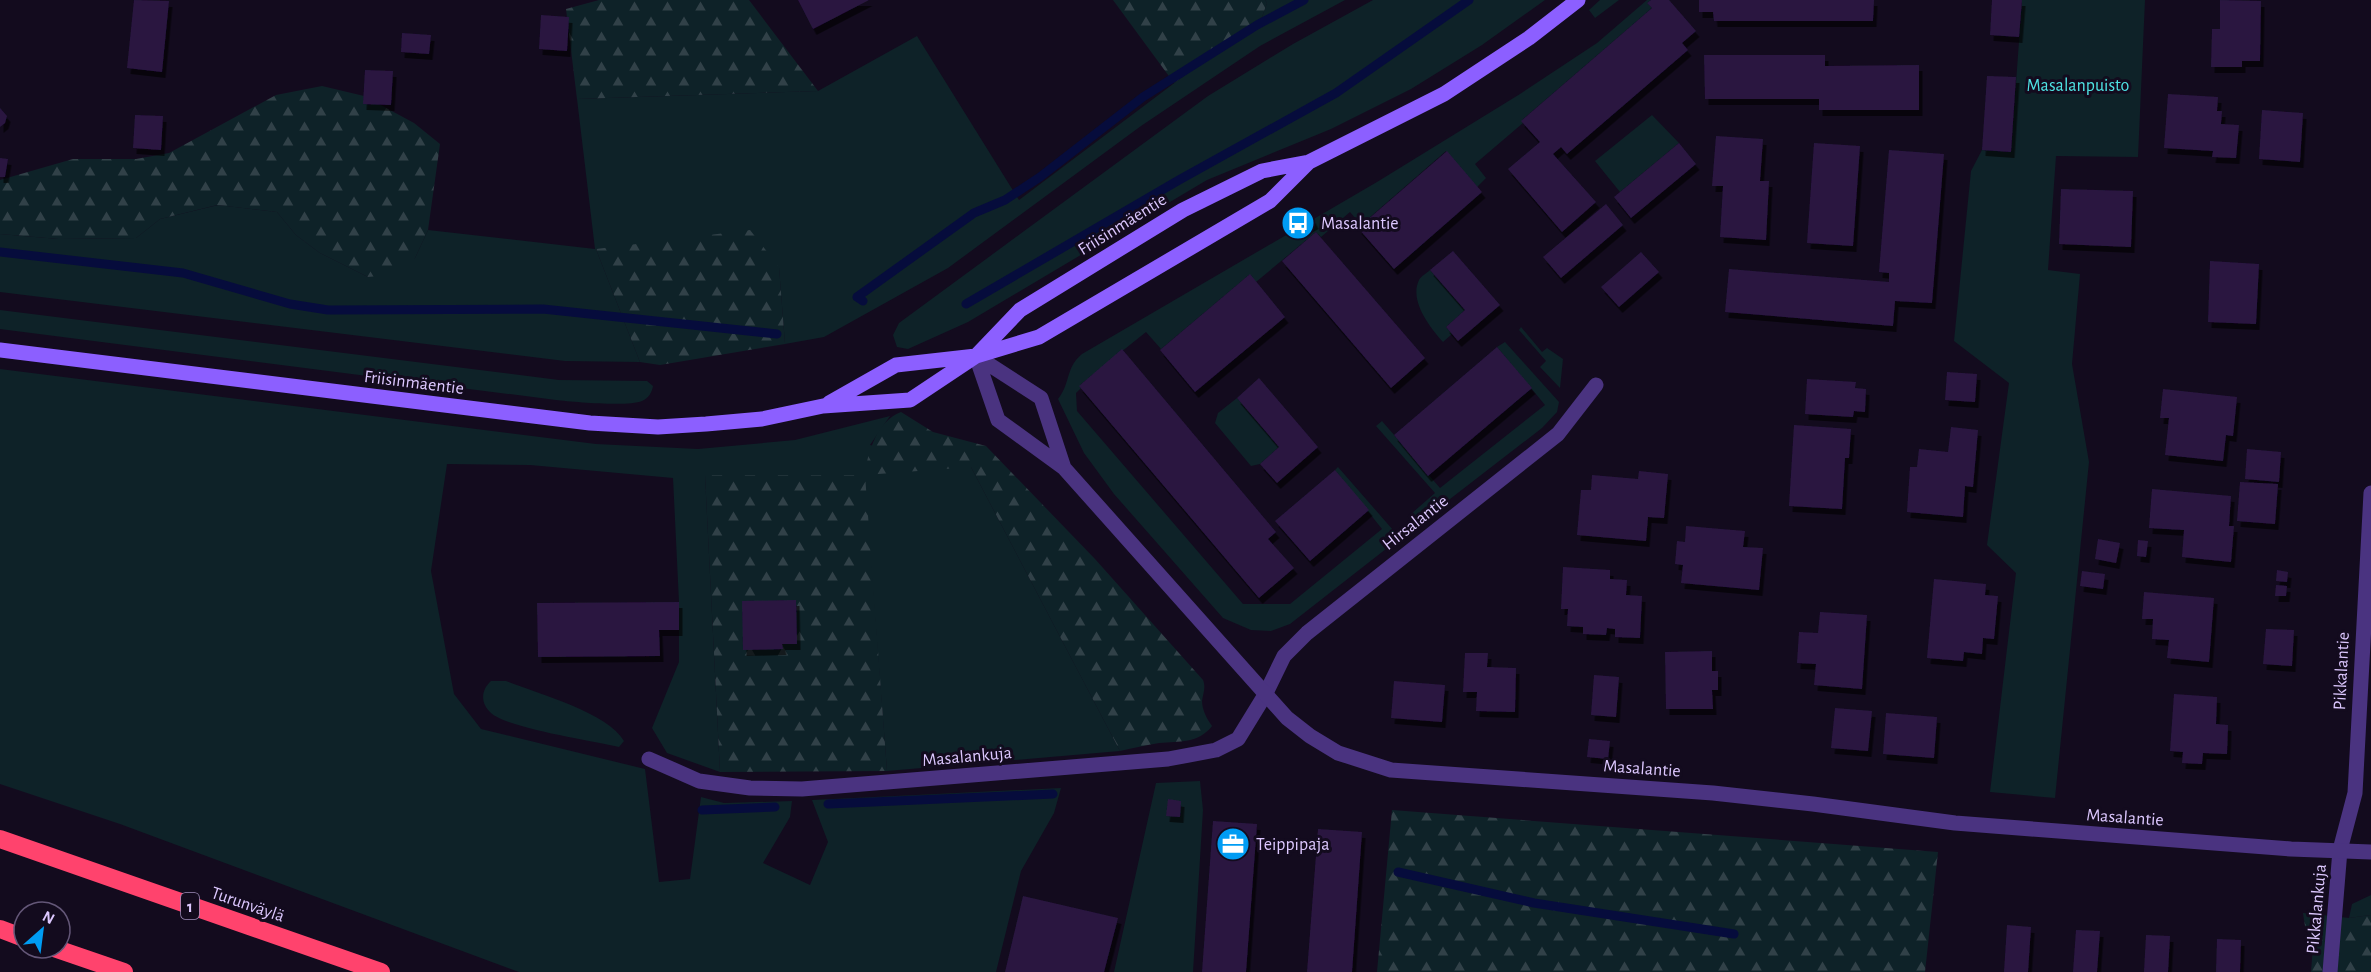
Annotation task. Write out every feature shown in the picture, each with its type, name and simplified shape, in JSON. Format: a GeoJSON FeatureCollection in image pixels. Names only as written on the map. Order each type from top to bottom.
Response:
{"type":"FeatureCollection","features":[{"type":"Feature","properties":{"kind":"highway","name":"Turunväylä"},"geometry":{"type":"LineString","coordinates":[[0,839],[381,972]]}},
{"type":"Feature","properties":{"kind":"highway"},"geometry":{"type":"LineString","coordinates":[[72,954],[124,972]]}},
{"type":"Feature","properties":{"kind":"main road","name":"Friisinmäentie"},"geometry":{"type":"LineString","coordinates":[[0,350],[590,423],[658,427],[762,419],[823,406],[910,400],[976,356],[1020,310],[1183,210],[1262,171],[1309,162],[1444,94],[1529,38],[1578,0]]}},
{"type":"Feature","properties":{"kind":"main road","name":"Friisinmäentie"},"geometry":{"type":"LineString","coordinates":[[823,406],[896,365],[976,356],[1039,337],[1270,201],[1309,162]]}},
{"type":"Feature","properties":{"kind":"street","name":"Masalantie"},"geometry":{"type":"LineString","coordinates":[[976,356],[1041,398],[1064,468]]}},
{"type":"Feature","properties":{"kind":"street","name":"Masalantie"},"geometry":{"type":"LineString","coordinates":[[976,356],[998,420],[1064,468],[1287,718],[1338,753],[1391,770],[1713,793],[1955,823],[2291,849],[2371,852]]}},
{"type":"Feature","properties":{"kind":"street","name":"Hirsalantie"},"geometry":{"type":"LineString","coordinates":[[1265,695],[1284,656],[1307,633],[1557,434],[1596,385]]}},
{"type":"Feature","properties":{"kind":"street","name":"Pikkalantie"},"geometry":{"type":"LineString","coordinates":[[2340,850],[2355,793],[2371,493]]}},
{"type":"Feature","properties":{"kind":"street","name":"Masalankuja"},"geometry":{"type":"LineString","coordinates":[[649,759],[699,781],[750,788],[802,789],[1168,759],[1216,750],[1238,739],[1265,695]]}},
{"type":"Feature","properties":{"kind":"street","name":"Pikkalankuja"},"geometry":{"type":"LineString","coordinates":[[2330,972],[2340,850]]}},
{"type":"Feature","properties":{"kind":"green space"},"geometry":{"type":"Polygon","coordinates":[[[599,0],[749,0],[818,91],[577,99],[566,9],[599,0]]]}},
{"type":"Feature","properties":{"kind":"green space"},"geometry":{"type":"Polygon","coordinates":[[[1113,0],[1265,0],[1267,3],[1262,17],[1174,83],[1113,0]]]}},
{"type":"Feature","properties":{"kind":"green space"},"geometry":{"type":"Polygon","coordinates":[[[1265,0],[1345,0],[1260,46],[1141,126],[948,268],[824,337],[785,344],[779,268],[596,249],[640,362],[565,361],[0,292],[0,234],[59,239],[136,238],[160,219],[218,205],[277,212],[296,235],[320,253],[368,277],[415,258],[428,230],[595,249],[577,99],[818,91],[917,36],[1019,200],[1262,17],[1267,3],[1265,0]]]}},
{"type":"Feature","properties":{"kind":"green space"},"geometry":{"type":"Polygon","coordinates":[[[1373,0],[1545,0],[1482,45],[1411,89],[1331,129],[1207,180],[968,322],[908,349],[897,347],[893,335],[899,323],[1208,96],[1293,44],[1373,0]]]}},
{"type":"Feature","properties":{"kind":"green space"},"geometry":{"type":"Polygon","coordinates":[[[1600,0],[1619,0],[1595,18],[1589,10],[1600,0]]]}},
{"type":"Feature","properties":{"kind":"green space"},"geometry":{"type":"Polygon","coordinates":[[[1647,0],[1651,0],[1647,3],[1652,8],[1522,120],[1523,123],[1475,164],[1486,178],[1477,187],[1446,151],[1361,225],[1350,212],[1321,237],[1316,232],[1256,282],[1249,275],[1161,349],[1146,332],[1080,385],[1081,388],[1076,393],[1077,411],[1243,604],[1290,604],[1382,529],[1335,470],[1338,467],[1400,538],[1290,624],[1271,631],[1251,630],[1223,618],[1114,494],[1084,453],[1058,399],[1077,359],[1377,182],[1520,94],[1597,43],[1647,0]]]}},
{"type":"Feature","properties":{"kind":"green space","name":"Masalanpuisto"},"geometry":{"type":"Polygon","coordinates":[[[2022,0],[2145,0],[2138,157],[2056,156],[2048,270],[2080,274],[2072,364],[2089,462],[2055,798],[1990,792],[2016,573],[1987,545],[2009,383],[1954,341],[1971,171],[1982,150],[2011,152],[2022,0]]]}},
{"type":"Feature","properties":{"kind":"green space"},"geometry":{"type":"Polygon","coordinates":[[[322,86],[364,96],[414,123],[440,144],[428,230],[415,258],[397,274],[368,277],[320,253],[296,235],[277,212],[217,205],[160,219],[136,238],[59,239],[0,234],[0,180],[73,159],[136,159],[169,153],[276,95],[322,86]]]}},
{"type":"Feature","properties":{"kind":"green space"},"geometry":{"type":"Polygon","coordinates":[[[1652,115],[1679,143],[1620,192],[1595,161],[1652,115]]]}},
{"type":"Feature","properties":{"kind":"green space"},"geometry":{"type":"Polygon","coordinates":[[[750,230],[779,267],[785,344],[660,365],[640,362],[596,249],[750,230]]]}},
{"type":"Feature","properties":{"kind":"green space"},"geometry":{"type":"Polygon","coordinates":[[[1430,270],[1465,310],[1446,327],[1452,334],[1443,342],[1422,313],[1417,296],[1419,280],[1430,270]]]}},
{"type":"Feature","properties":{"kind":"green space"},"geometry":{"type":"Polygon","coordinates":[[[0,310],[559,380],[647,381],[653,386],[647,398],[635,403],[600,404],[556,400],[0,329],[0,310]]]}},
{"type":"Feature","properties":{"kind":"green space"},"geometry":{"type":"Polygon","coordinates":[[[1521,327],[1542,352],[1547,348],[1563,359],[1560,388],[1540,367],[1546,361],[1519,330],[1521,327]]]}},
{"type":"Feature","properties":{"kind":"green space"},"geometry":{"type":"Polygon","coordinates":[[[1505,342],[1559,402],[1557,412],[1542,428],[1419,523],[1411,514],[1435,493],[1376,426],[1382,421],[1440,488],[1545,405],[1497,347],[1505,342]]]}},
{"type":"Feature","properties":{"kind":"green space"},"geometry":{"type":"Polygon","coordinates":[[[0,369],[596,444],[698,449],[795,440],[890,416],[870,445],[971,467],[1120,751],[887,771],[864,475],[705,475],[720,772],[667,753],[652,728],[679,662],[679,602],[673,478],[530,465],[447,464],[431,571],[454,694],[481,729],[645,769],[659,882],[690,879],[701,797],[724,803],[792,801],[790,817],[763,863],[810,885],[828,842],[812,800],[1061,788],[1054,813],[1021,871],[996,972],[519,972],[120,824],[0,784],[0,369]]]}},
{"type":"Feature","properties":{"kind":"green space"},"geometry":{"type":"Polygon","coordinates":[[[1237,398],[1279,447],[1260,464],[1251,466],[1215,423],[1218,413],[1237,398]]]}},
{"type":"Feature","properties":{"kind":"green space"},"geometry":{"type":"Polygon","coordinates":[[[901,412],[933,432],[986,446],[1095,559],[1203,680],[1203,708],[1212,726],[1207,732],[1194,739],[1120,751],[971,467],[865,475],[887,771],[720,772],[705,475],[864,475],[875,438],[885,423],[901,412]]]}},
{"type":"Feature","properties":{"kind":"green space"},"geometry":{"type":"Polygon","coordinates":[[[491,681],[506,681],[571,705],[603,721],[624,741],[619,747],[532,729],[500,719],[487,709],[483,697],[485,688],[491,681]]]}},
{"type":"Feature","properties":{"kind":"green space"},"geometry":{"type":"Polygon","coordinates":[[[1200,781],[1203,810],[1193,972],[1114,972],[1156,783],[1200,781]]]}},
{"type":"Feature","properties":{"kind":"green space"},"geometry":{"type":"Polygon","coordinates":[[[1392,810],[1938,852],[1925,972],[1377,972],[1392,810]]]}},
{"type":"Feature","properties":{"kind":"green space"},"geometry":{"type":"Polygon","coordinates":[[[2371,895],[2371,915],[2349,918],[2352,904],[2371,895]]]}},
{"type":"Feature","properties":{"kind":"green space"},"geometry":{"type":"Polygon","coordinates":[[[2303,913],[2349,918],[2371,915],[2371,972],[2311,972],[2313,946],[2305,926],[2303,913]]]}},
{"type":"Feature","properties":{"kind":"building"},"geometry":{"type":"Polygon","coordinates":[[[134,0],[169,1],[162,72],[127,68],[134,0]]]}},
{"type":"Feature","properties":{"kind":"building"},"geometry":{"type":"Polygon","coordinates":[[[798,0],[869,0],[813,29],[798,0]]]}},
{"type":"Feature","properties":{"kind":"building"},"geometry":{"type":"Polygon","coordinates":[[[1651,0],[1669,0],[1696,31],[1682,43],[1688,50],[1567,154],[1561,147],[1553,154],[1596,202],[1562,232],[1508,169],[1540,142],[1521,121],[1652,8],[1647,3],[1651,0]]]}},
{"type":"Feature","properties":{"kind":"building"},"geometry":{"type":"Polygon","coordinates":[[[1699,0],[1874,0],[1873,21],[1714,21],[1713,12],[1699,12],[1699,0]]]}},
{"type":"Feature","properties":{"kind":"building"},"geometry":{"type":"Polygon","coordinates":[[[1992,0],[2022,0],[2019,37],[1990,35],[1992,0]]]}},
{"type":"Feature","properties":{"kind":"building"},"geometry":{"type":"Polygon","coordinates":[[[2220,0],[2261,1],[2260,61],[2242,61],[2242,67],[2211,67],[2212,29],[2220,29],[2220,0]]]}},
{"type":"Feature","properties":{"kind":"building"},"geometry":{"type":"Polygon","coordinates":[[[541,15],[569,17],[567,51],[539,49],[541,15]]]}},
{"type":"Feature","properties":{"kind":"building"},"geometry":{"type":"Polygon","coordinates":[[[402,33],[431,35],[429,54],[401,52],[402,33]]]}},
{"type":"Feature","properties":{"kind":"building"},"geometry":{"type":"Polygon","coordinates":[[[1704,55],[1825,55],[1825,66],[1919,65],[1919,110],[1819,110],[1819,99],[1705,99],[1704,55]]]}},
{"type":"Feature","properties":{"kind":"building"},"geometry":{"type":"Polygon","coordinates":[[[365,70],[393,71],[391,105],[363,104],[365,70]]]}},
{"type":"Feature","properties":{"kind":"building"},"geometry":{"type":"Polygon","coordinates":[[[1987,76],[2016,77],[2011,152],[1982,150],[1987,76]]]}},
{"type":"Feature","properties":{"kind":"building"},"geometry":{"type":"Polygon","coordinates":[[[2168,94],[2218,97],[2217,111],[2222,111],[2221,124],[2239,125],[2236,158],[2212,157],[2213,151],[2164,148],[2168,94]]]}},
{"type":"Feature","properties":{"kind":"building"},"geometry":{"type":"Polygon","coordinates":[[[0,108],[7,116],[5,123],[0,127],[0,108]]]}},
{"type":"Feature","properties":{"kind":"building"},"geometry":{"type":"Polygon","coordinates":[[[2262,110],[2303,113],[2300,162],[2259,159],[2262,110]]]}},
{"type":"Feature","properties":{"kind":"building"},"geometry":{"type":"Polygon","coordinates":[[[135,115],[163,116],[161,150],[133,148],[135,115]]]}},
{"type":"Feature","properties":{"kind":"building"},"geometry":{"type":"Polygon","coordinates":[[[1716,136],[1763,139],[1760,181],[1769,181],[1766,240],[1720,237],[1723,186],[1712,186],[1716,136]]]}},
{"type":"Feature","properties":{"kind":"building"},"geometry":{"type":"Polygon","coordinates":[[[1679,143],[1696,164],[1631,218],[1614,197],[1679,143]]]}},
{"type":"Feature","properties":{"kind":"building"},"geometry":{"type":"Polygon","coordinates":[[[1814,143],[1860,146],[1853,246],[1807,243],[1814,143]]]}},
{"type":"Feature","properties":{"kind":"building"},"geometry":{"type":"Polygon","coordinates":[[[1889,150],[1944,154],[1932,303],[1895,301],[1893,326],[1725,312],[1729,269],[1889,282],[1889,273],[1879,272],[1889,150]]]}},
{"type":"Feature","properties":{"kind":"building"},"geometry":{"type":"Polygon","coordinates":[[[1447,151],[1482,192],[1394,269],[1358,228],[1447,151]]]}},
{"type":"Feature","properties":{"kind":"building"},"geometry":{"type":"Polygon","coordinates":[[[0,158],[8,159],[5,177],[0,177],[0,158]]]}},
{"type":"Feature","properties":{"kind":"building"},"geometry":{"type":"Polygon","coordinates":[[[2061,189],[2133,191],[2131,247],[2059,244],[2061,189]]]}},
{"type":"Feature","properties":{"kind":"building"},"geometry":{"type":"Polygon","coordinates":[[[1606,204],[1623,225],[1561,278],[1543,257],[1606,204]]]}},
{"type":"Feature","properties":{"kind":"building"},"geometry":{"type":"Polygon","coordinates":[[[1312,217],[1315,223],[1299,232],[1295,227],[1312,217]]]}},
{"type":"Feature","properties":{"kind":"building"},"geometry":{"type":"Polygon","coordinates":[[[1316,232],[1425,358],[1391,388],[1282,261],[1316,232]]]}},
{"type":"Feature","properties":{"kind":"building"},"geometry":{"type":"Polygon","coordinates":[[[1453,251],[1500,305],[1458,341],[1446,327],[1465,310],[1430,270],[1453,251]]]}},
{"type":"Feature","properties":{"kind":"building"},"geometry":{"type":"Polygon","coordinates":[[[1641,252],[1659,272],[1619,307],[1601,287],[1641,252]]]}},
{"type":"Feature","properties":{"kind":"building"},"geometry":{"type":"Polygon","coordinates":[[[2210,261],[2259,264],[2256,324],[2208,322],[2210,261]]]}},
{"type":"Feature","properties":{"kind":"building"},"geometry":{"type":"Polygon","coordinates":[[[1250,274],[1285,317],[1195,392],[1160,350],[1250,274]]]}},
{"type":"Feature","properties":{"kind":"building"},"geometry":{"type":"Polygon","coordinates":[[[1497,347],[1532,388],[1428,476],[1394,435],[1497,347]]]}},
{"type":"Feature","properties":{"kind":"building"},"geometry":{"type":"Polygon","coordinates":[[[1122,349],[1276,532],[1268,539],[1294,568],[1259,598],[1079,386],[1122,349]]]}},
{"type":"Feature","properties":{"kind":"building"},"geometry":{"type":"Polygon","coordinates":[[[1947,372],[1977,374],[1975,402],[1945,400],[1947,372]]]}},
{"type":"Feature","properties":{"kind":"building"},"geometry":{"type":"Polygon","coordinates":[[[1259,378],[1318,447],[1277,483],[1260,464],[1279,447],[1237,398],[1259,378]]]}},
{"type":"Feature","properties":{"kind":"building"},"geometry":{"type":"Polygon","coordinates":[[[1807,379],[1856,382],[1855,388],[1866,389],[1865,412],[1854,411],[1853,417],[1805,414],[1807,379]]]}},
{"type":"Feature","properties":{"kind":"building"},"geometry":{"type":"Polygon","coordinates":[[[2163,389],[2237,397],[2233,436],[2226,435],[2223,461],[2165,455],[2169,418],[2160,418],[2163,389]]]}},
{"type":"Feature","properties":{"kind":"building"},"geometry":{"type":"Polygon","coordinates":[[[1794,425],[1851,429],[1849,458],[1845,458],[1842,509],[1789,506],[1794,425]]]}},
{"type":"Feature","properties":{"kind":"building"},"geometry":{"type":"Polygon","coordinates":[[[1951,427],[1978,430],[1973,487],[1965,486],[1963,517],[1907,512],[1910,467],[1917,467],[1919,449],[1948,452],[1951,427]]]}},
{"type":"Feature","properties":{"kind":"building"},"geometry":{"type":"Polygon","coordinates":[[[2247,449],[2281,452],[2279,482],[2245,479],[2247,449]]]}},
{"type":"Feature","properties":{"kind":"building"},"geometry":{"type":"Polygon","coordinates":[[[1335,470],[1369,510],[1310,561],[1275,521],[1335,470]]]}},
{"type":"Feature","properties":{"kind":"building"},"geometry":{"type":"Polygon","coordinates":[[[1639,471],[1668,474],[1664,518],[1648,517],[1646,541],[1577,535],[1581,490],[1591,490],[1592,475],[1638,479],[1639,471]]]}},
{"type":"Feature","properties":{"kind":"building"},"geometry":{"type":"Polygon","coordinates":[[[2240,482],[2278,484],[2275,524],[2237,521],[2240,482]]]}},
{"type":"Feature","properties":{"kind":"building"},"geometry":{"type":"Polygon","coordinates":[[[2152,489],[2231,496],[2229,526],[2234,526],[2231,562],[2182,557],[2184,530],[2149,528],[2152,489]]]}},
{"type":"Feature","properties":{"kind":"building"},"geometry":{"type":"Polygon","coordinates":[[[1686,526],[1745,531],[1743,547],[1763,548],[1759,590],[1681,583],[1683,565],[1675,564],[1677,541],[1685,542],[1686,526]]]}},
{"type":"Feature","properties":{"kind":"building"},"geometry":{"type":"Polygon","coordinates":[[[2098,539],[2120,543],[2116,563],[2095,559],[2098,539]]]}},
{"type":"Feature","properties":{"kind":"building"},"geometry":{"type":"Polygon","coordinates":[[[2138,540],[2148,541],[2146,557],[2137,556],[2138,540]]]}},
{"type":"Feature","properties":{"kind":"building"},"geometry":{"type":"Polygon","coordinates":[[[1563,567],[1610,570],[1610,579],[1627,580],[1626,595],[1642,596],[1640,638],[1615,637],[1615,629],[1607,628],[1606,635],[1583,634],[1583,627],[1567,626],[1568,609],[1561,609],[1563,567]]]}},
{"type":"Feature","properties":{"kind":"building"},"geometry":{"type":"Polygon","coordinates":[[[2277,570],[2288,572],[2287,582],[2276,581],[2277,570]]]}},
{"type":"Feature","properties":{"kind":"building"},"geometry":{"type":"Polygon","coordinates":[[[2082,571],[2105,574],[2103,589],[2080,586],[2082,571]]]}},
{"type":"Feature","properties":{"kind":"building"},"geometry":{"type":"Polygon","coordinates":[[[1934,579],[1986,584],[1985,595],[1998,596],[1994,639],[1983,638],[1982,654],[1964,652],[1963,661],[1927,658],[1934,579]]]}},
{"type":"Feature","properties":{"kind":"building"},"geometry":{"type":"Polygon","coordinates":[[[2276,585],[2287,586],[2286,596],[2275,596],[2276,585]]]}},
{"type":"Feature","properties":{"kind":"building"},"geometry":{"type":"Polygon","coordinates":[[[2144,592],[2214,598],[2209,662],[2167,658],[2169,640],[2152,639],[2153,619],[2142,619],[2144,592]]]}},
{"type":"Feature","properties":{"kind":"building"},"geometry":{"type":"Polygon","coordinates":[[[796,600],[797,644],[782,644],[783,649],[743,650],[742,601],[796,600]]]}},
{"type":"Feature","properties":{"kind":"building"},"geometry":{"type":"Polygon","coordinates":[[[679,602],[679,630],[659,630],[660,656],[538,657],[537,603],[679,602]]]}},
{"type":"Feature","properties":{"kind":"building"},"geometry":{"type":"Polygon","coordinates":[[[1820,612],[1867,615],[1862,689],[1814,685],[1816,664],[1797,663],[1799,632],[1818,633],[1820,612]]]}},
{"type":"Feature","properties":{"kind":"building"},"geometry":{"type":"Polygon","coordinates":[[[2266,629],[2294,630],[2292,666],[2263,664],[2266,629]]]}},
{"type":"Feature","properties":{"kind":"building"},"geometry":{"type":"Polygon","coordinates":[[[1712,651],[1712,671],[1718,671],[1718,690],[1712,690],[1713,709],[1666,709],[1665,652],[1712,651]]]}},
{"type":"Feature","properties":{"kind":"building"},"geometry":{"type":"Polygon","coordinates":[[[1465,653],[1488,653],[1487,667],[1516,668],[1515,712],[1476,711],[1477,692],[1463,692],[1465,653]]]}},
{"type":"Feature","properties":{"kind":"building"},"geometry":{"type":"Polygon","coordinates":[[[1594,675],[1619,677],[1616,717],[1591,715],[1594,675]]]}},
{"type":"Feature","properties":{"kind":"building"},"geometry":{"type":"Polygon","coordinates":[[[1394,681],[1445,685],[1442,722],[1391,718],[1394,681]]]}},
{"type":"Feature","properties":{"kind":"building"},"geometry":{"type":"Polygon","coordinates":[[[2174,694],[2217,697],[2216,724],[2228,725],[2227,754],[2203,753],[2202,764],[2182,763],[2183,752],[2170,751],[2174,694]]]}},
{"type":"Feature","properties":{"kind":"building"},"geometry":{"type":"Polygon","coordinates":[[[1835,708],[1872,711],[1868,751],[1831,748],[1835,708]]]}},
{"type":"Feature","properties":{"kind":"building"},"geometry":{"type":"Polygon","coordinates":[[[1886,713],[1937,717],[1934,758],[1883,754],[1886,713]]]}},
{"type":"Feature","properties":{"kind":"building"},"geometry":{"type":"Polygon","coordinates":[[[1589,739],[1610,741],[1608,759],[1587,757],[1589,739]]]}},
{"type":"Feature","properties":{"kind":"building"},"geometry":{"type":"Polygon","coordinates":[[[1168,799],[1181,801],[1180,817],[1166,816],[1168,799]]]}},
{"type":"Feature","properties":{"kind":"building"},"geometry":{"type":"Polygon","coordinates":[[[1213,821],[1257,824],[1246,972],[1202,972],[1213,821]]]}},
{"type":"Feature","properties":{"kind":"building"},"geometry":{"type":"Polygon","coordinates":[[[1318,829],[1362,832],[1352,972],[1307,972],[1318,829]]]}},
{"type":"Feature","properties":{"kind":"building"},"geometry":{"type":"Polygon","coordinates":[[[1023,896],[1118,918],[1104,972],[1005,972],[1023,896]]]}},
{"type":"Feature","properties":{"kind":"building"},"geometry":{"type":"Polygon","coordinates":[[[2007,925],[2031,927],[2028,972],[2004,972],[2007,925]]]}},
{"type":"Feature","properties":{"kind":"building"},"geometry":{"type":"Polygon","coordinates":[[[2076,930],[2100,931],[2097,972],[2073,972],[2076,930]]]}},
{"type":"Feature","properties":{"kind":"building"},"geometry":{"type":"Polygon","coordinates":[[[2146,935],[2170,936],[2168,972],[2144,972],[2146,935]]]}},
{"type":"Feature","properties":{"kind":"building"},"geometry":{"type":"Polygon","coordinates":[[[2217,939],[2241,940],[2240,972],[2216,972],[2217,939]]]}},
{"type":"Feature","properties":{"kind":"waterway"},"geometry":{"type":"LineString","coordinates":[[863,301],[857,297],[974,213],[1005,200],[1040,177],[1143,97],[1257,25],[1304,0]]}},
{"type":"Feature","properties":{"kind":"waterway"},"geometry":{"type":"LineString","coordinates":[[966,304],[1179,180],[1336,93],[1469,0]]}},
{"type":"Feature","properties":{"kind":"waterway"},"geometry":{"type":"LineString","coordinates":[[0,252],[183,273],[290,304],[328,310],[543,309],[777,334]]}},
{"type":"Feature","properties":{"kind":"waterway"},"geometry":{"type":"LineString","coordinates":[[828,804],[1053,794]]}},
{"type":"Feature","properties":{"kind":"waterway"},"geometry":{"type":"LineString","coordinates":[[702,810],[775,807]]}},
{"type":"Feature","properties":{"kind":"waterway"},"geometry":{"type":"LineString","coordinates":[[1398,872],[1534,903],[1734,934]]}},
{"type":"Feature","properties":{"kind":"place","name":"Masalantie"},"geometry":{"type":"Point","coordinates":[1298,223]}},
{"type":"Feature","properties":{"kind":"place","name":"Teippipaja"},"geometry":{"type":"Point","coordinates":[1233,844]}}]}
